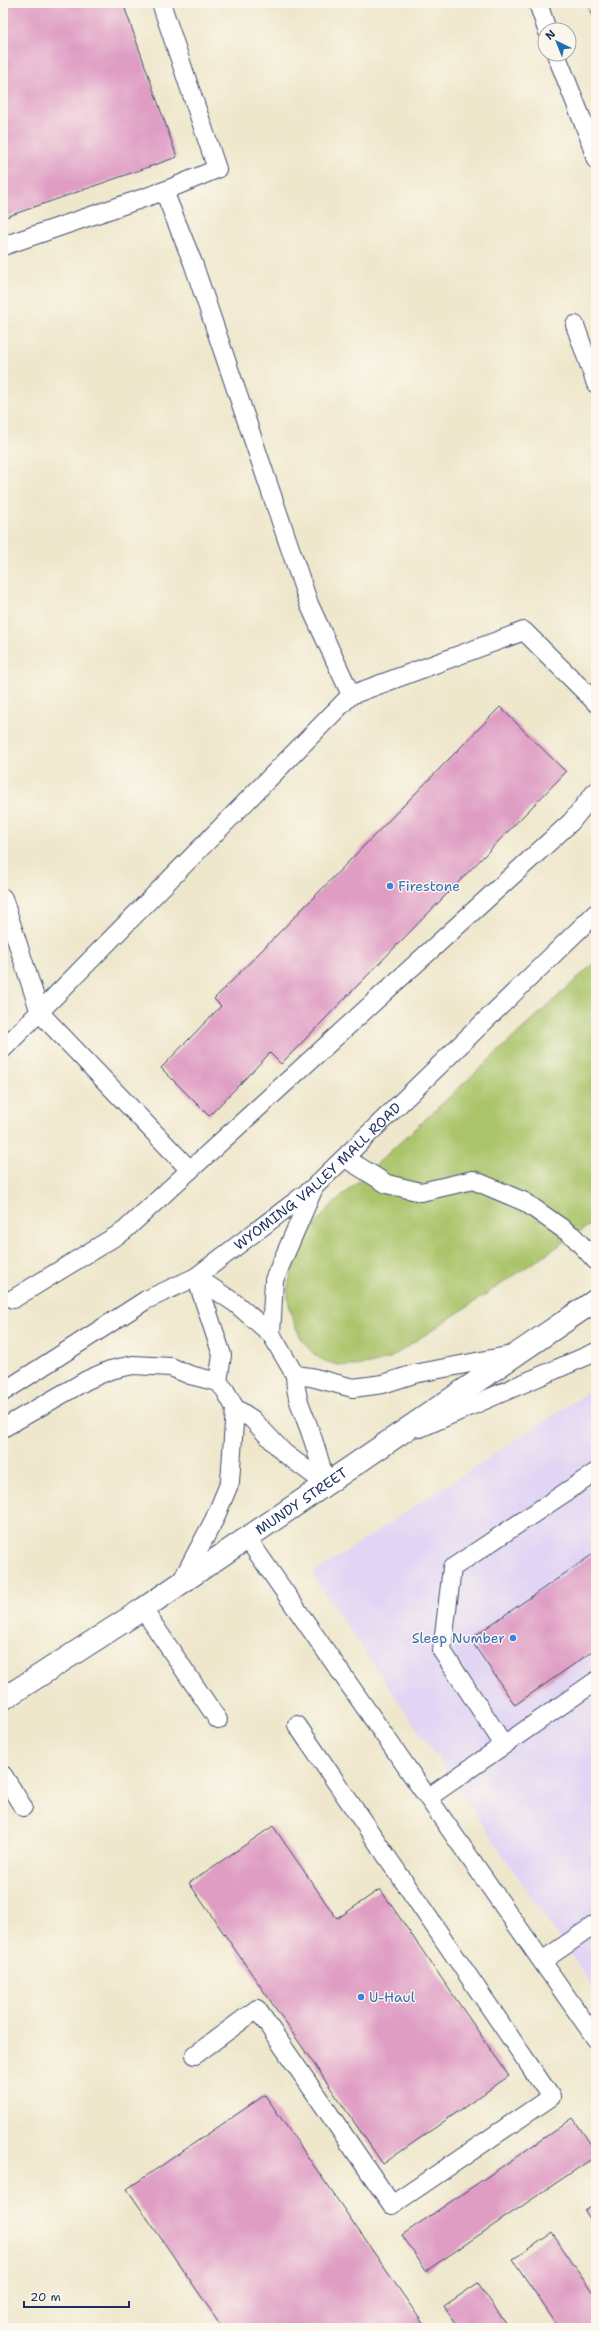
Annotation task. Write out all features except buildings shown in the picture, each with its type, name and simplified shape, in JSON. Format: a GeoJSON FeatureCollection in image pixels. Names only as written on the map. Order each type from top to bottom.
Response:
{"type":"FeatureCollection","features":[{"type":"Feature","properties":{"kind":"main road","name":"MUNDY STREET"},"geometry":{"type":"LineString","coordinates":[[3,1699],[143,1610],[384,1443],[596,1300]]}},
{"type":"Feature","properties":{"kind":"lane"},"geometry":{"type":"LineString","coordinates":[[3,246],[164,192],[217,169],[161,3]]}},
{"type":"Feature","properties":{"kind":"lane"},"geometry":{"type":"LineString","coordinates":[[538,3],[545,22]]}},
{"type":"Feature","properties":{"kind":"lane"},"geometry":{"type":"LineString","coordinates":[[559,62],[589,136],[596,160]]}},
{"type":"Feature","properties":{"kind":"lane"},"geometry":{"type":"LineString","coordinates":[[164,192],[193,263],[309,604],[351,695]]}},
{"type":"Feature","properties":{"kind":"lane"},"geometry":{"type":"LineString","coordinates":[[575,325],[596,384]]}},
{"type":"Feature","properties":{"kind":"lane"},"geometry":{"type":"LineString","coordinates":[[3,1049],[351,695],[524,631],[596,703]]}},
{"type":"Feature","properties":{"kind":"lane"},"geometry":{"type":"LineString","coordinates":[[13,1299],[124,1231],[571,822],[596,791]]}},
{"type":"Feature","properties":{"kind":"lane"},"geometry":{"type":"LineString","coordinates":[[3,898],[40,1013],[190,1170]]}},
{"type":"Feature","properties":{"kind":"lane","name":"WYOMING VALLEY MALL ROAD"},"geometry":{"type":"LineString","coordinates":[[3,1392],[146,1300],[196,1277],[313,1188],[596,913]]}},
{"type":"Feature","properties":{"kind":"lane"},"geometry":{"type":"LineString","coordinates":[[345,1158],[388,1184],[421,1192],[473,1180],[512,1196],[525,1202],[573,1236],[596,1261]]}},
{"type":"Feature","properties":{"kind":"lane"},"geometry":{"type":"LineString","coordinates":[[271,1334],[274,1280],[313,1188]]}},
{"type":"Feature","properties":{"kind":"lane"},"geometry":{"type":"LineString","coordinates":[[196,1277],[235,1303],[271,1334],[295,1375],[295,1389],[300,1408],[311,1432],[326,1484]]}},
{"type":"Feature","properties":{"kind":"lane"},"geometry":{"type":"LineString","coordinates":[[196,1277],[222,1355],[218,1382]]}},
{"type":"Feature","properties":{"kind":"lane"},"geometry":{"type":"LineString","coordinates":[[384,1443],[596,1352]]}},
{"type":"Feature","properties":{"kind":"lane"},"geometry":{"type":"LineString","coordinates":[[295,1375],[311,1377],[353,1388],[382,1384],[414,1374],[513,1355]]}},
{"type":"Feature","properties":{"kind":"lane"},"geometry":{"type":"LineString","coordinates":[[3,1428],[86,1380],[110,1370],[133,1365],[171,1367],[190,1375],[218,1382],[226,1390],[235,1408],[230,1482],[214,1520],[180,1584]]}},
{"type":"Feature","properties":{"kind":"lane"},"geometry":{"type":"LineString","coordinates":[[235,1408],[252,1419],[284,1453],[326,1484]]}},
{"type":"Feature","properties":{"kind":"lane"},"geometry":{"type":"LineString","coordinates":[[504,1745],[442,1651],[452,1568],[596,1472]]}},
{"type":"Feature","properties":{"kind":"lane"},"geometry":{"type":"LineString","coordinates":[[247,1538],[429,1797],[596,2039]]}},
{"type":"Feature","properties":{"kind":"lane"},"geometry":{"type":"LineString","coordinates":[[143,1610],[218,1720]]}},
{"type":"Feature","properties":{"kind":"lane"},"geometry":{"type":"LineString","coordinates":[[429,1797],[596,1681]]}},
{"type":"Feature","properties":{"kind":"lane"},"geometry":{"type":"LineString","coordinates":[[196,2055],[257,2009],[392,2205],[551,2097],[296,1725]]}},
{"type":"Feature","properties":{"kind":"lane"},"geometry":{"type":"LineString","coordinates":[[3,1775],[23,1807]]}},
{"type":"Feature","properties":{"kind":"lane"},"geometry":{"type":"LineString","coordinates":[[542,1962],[596,1924]]}},
{"type":"Feature","properties":{"kind":"shaded area"},"geometry":{"type":"Polygon","coordinates":[[[596,1387],[596,1992],[312,1574],[596,1387]]]}},
{"type":"Feature","properties":{"kind":"green space"},"geometry":{"type":"Polygon","coordinates":[[[596,961],[596,1221],[390,1358],[374,1363],[345,1366],[332,1364],[320,1358],[310,1350],[301,1338],[291,1314],[288,1295],[290,1276],[298,1256],[314,1227],[327,1210],[596,961]]]}},
{"type":"Feature","properties":{"kind":"place","name":"Firestone"},"geometry":{"type":"Point","coordinates":[390,886]}},
{"type":"Feature","properties":{"kind":"place","name":"Sleep Number"},"geometry":{"type":"Point","coordinates":[513,1638]}},
{"type":"Feature","properties":{"kind":"place","name":"U-Haul"},"geometry":{"type":"Point","coordinates":[361,1997]}}]}
